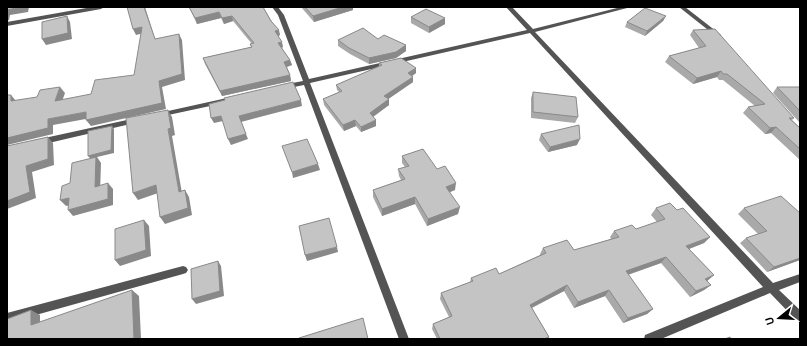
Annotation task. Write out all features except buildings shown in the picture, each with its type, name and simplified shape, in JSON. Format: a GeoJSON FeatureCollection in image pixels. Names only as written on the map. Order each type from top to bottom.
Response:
{"type":"FeatureCollection","features":[{"type":"Feature","properties":{"kind":"street"},"geometry":{"type":"LineString","coordinates":[[7,24],[100,7]]}},
{"type":"Feature","properties":{"kind":"street"},"geometry":{"type":"LineString","coordinates":[[275,7],[280,15],[307,82],[404,339]]}},
{"type":"Feature","properties":{"kind":"street"},"geometry":{"type":"LineString","coordinates":[[509,7],[771,288],[800,317]]}},
{"type":"Feature","properties":{"kind":"street"},"geometry":{"type":"LineString","coordinates":[[276,89],[531,31],[628,7]]}},
{"type":"Feature","properties":{"kind":"street"},"geometry":{"type":"LineString","coordinates":[[682,7],[726,44]]}},
{"type":"Feature","properties":{"kind":"street"},"geometry":{"type":"LineString","coordinates":[[153,116],[245,96]]}},
{"type":"Feature","properties":{"kind":"street"},"geometry":{"type":"LineString","coordinates":[[30,144],[145,118]]}},
{"type":"Feature","properties":{"kind":"street"},"geometry":{"type":"LineString","coordinates":[[7,318],[183,270]]}},
{"type":"Feature","properties":{"kind":"street"},"geometry":{"type":"LineString","coordinates":[[649,339],[771,288],[800,278]]}}]}
